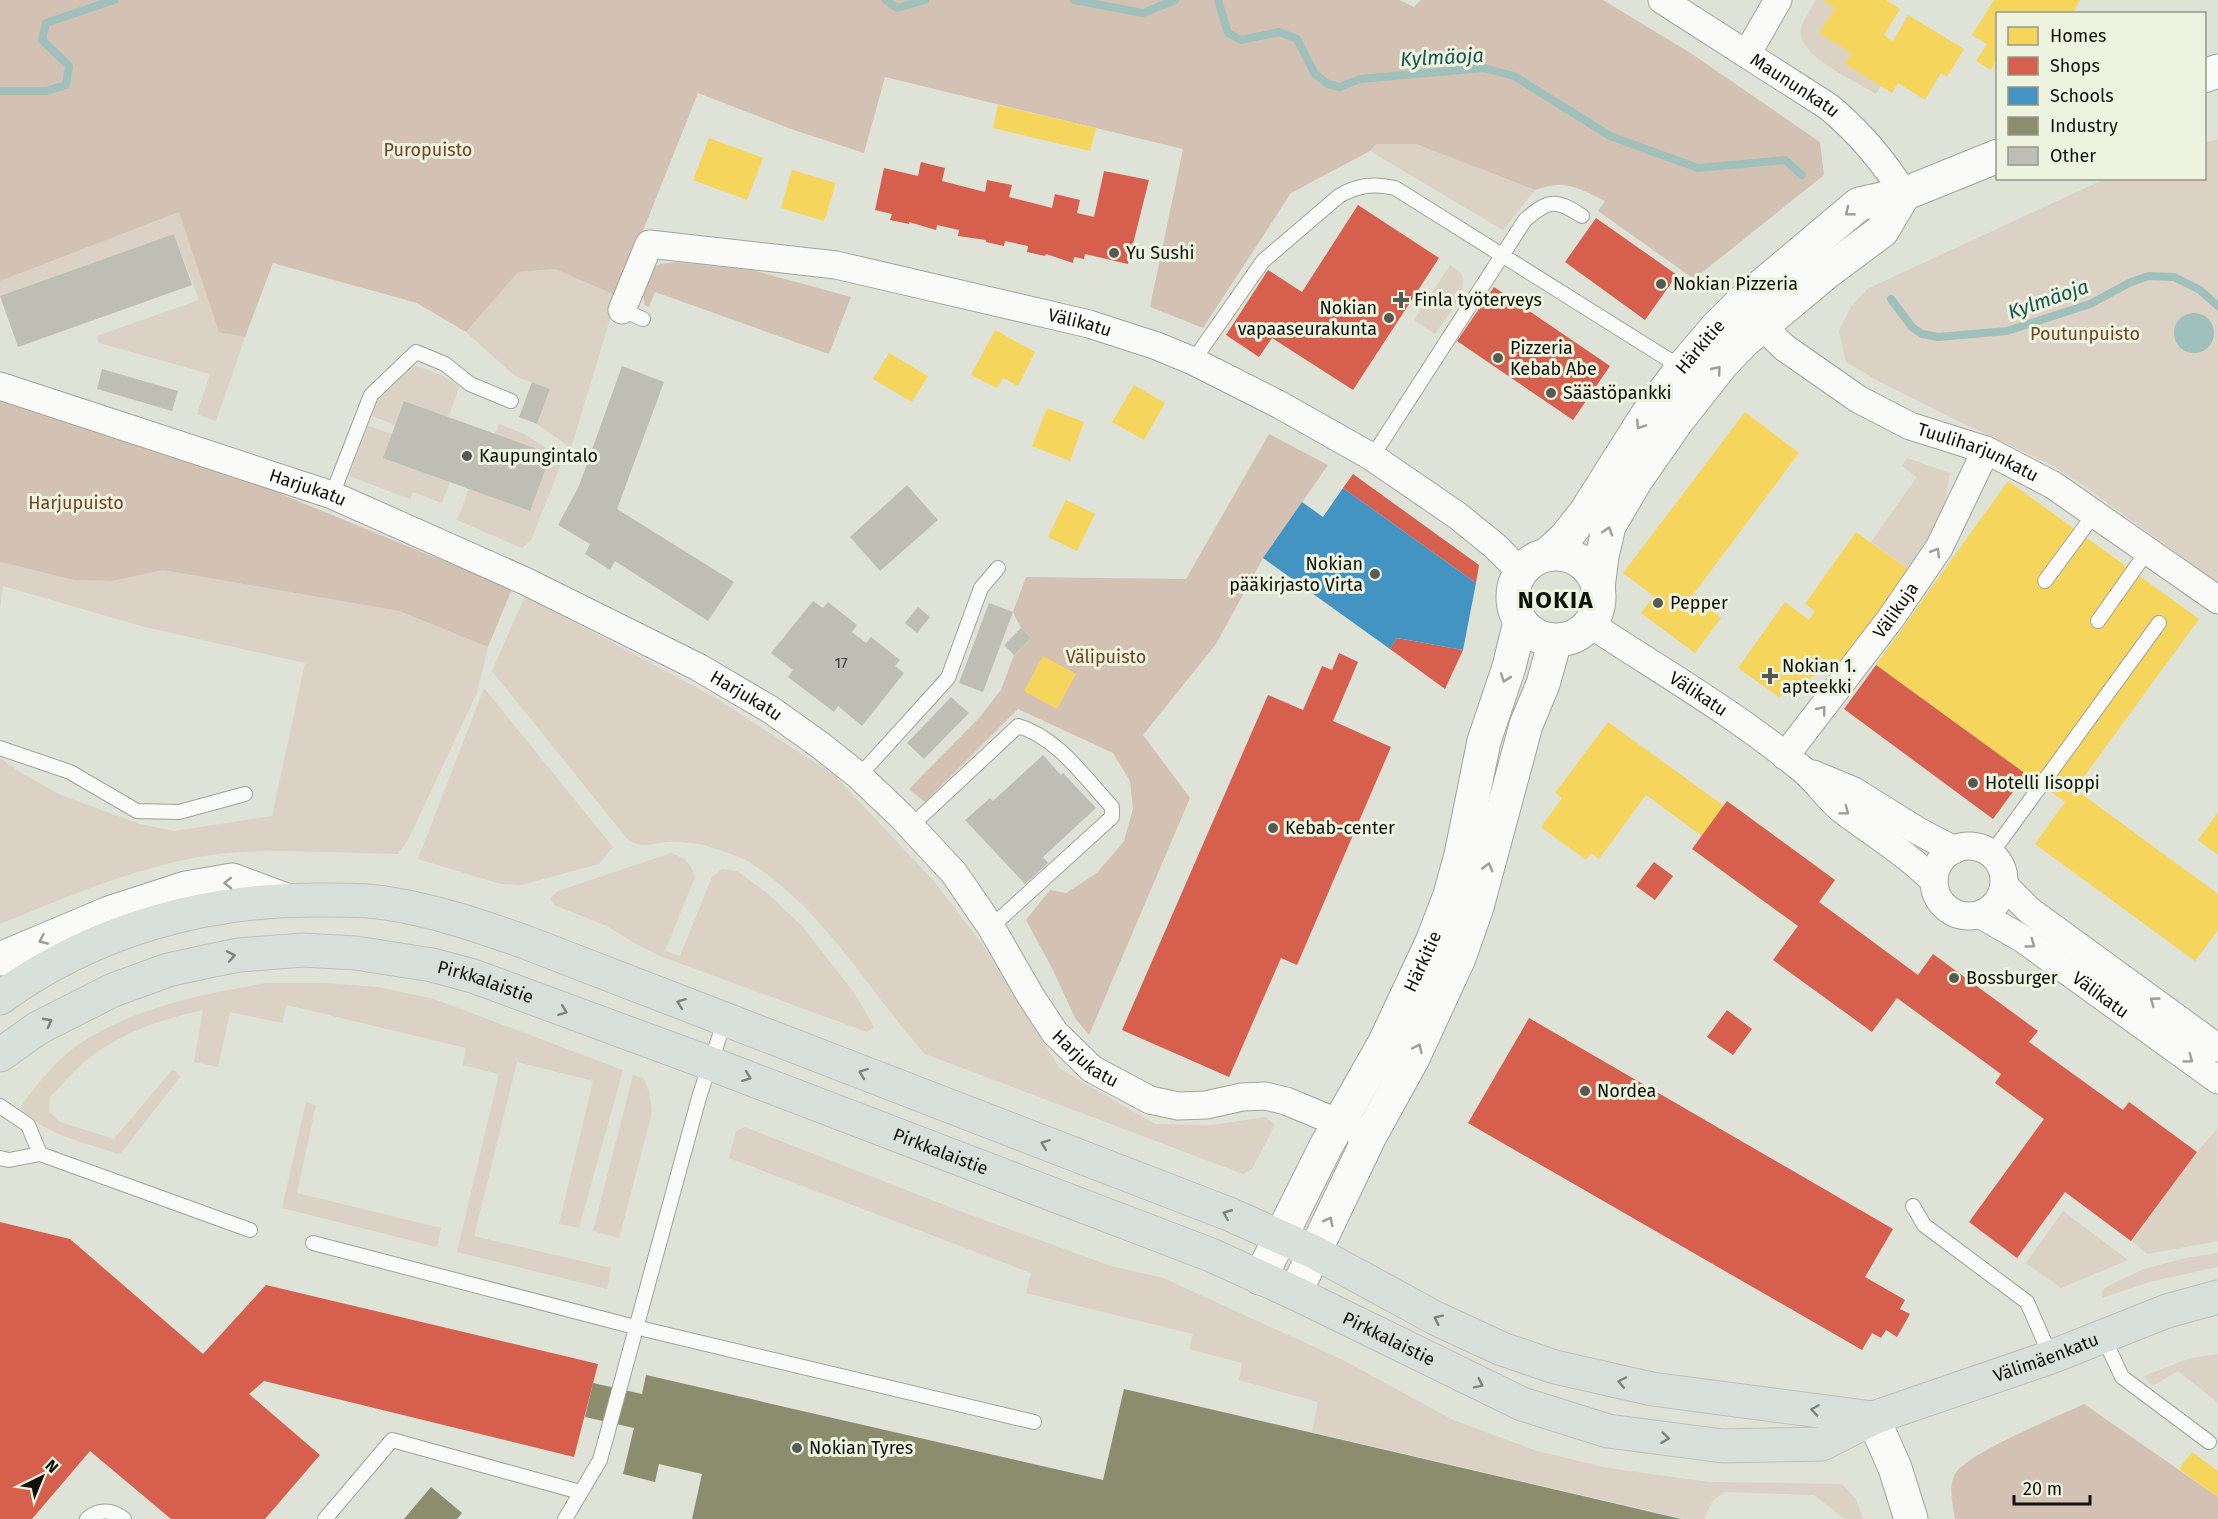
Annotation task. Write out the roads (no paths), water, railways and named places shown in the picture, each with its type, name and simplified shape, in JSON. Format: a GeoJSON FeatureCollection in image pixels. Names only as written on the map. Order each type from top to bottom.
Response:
{"type":"FeatureCollection","features":[{"type":"Feature","properties":{"kind":"main road"},"geometry":{"type":"LineString","coordinates":[[1904,194],[1996,157]]}},
{"type":"Feature","properties":{"kind":"main road","name":"Härkitie"},"geometry":{"type":"LineString","coordinates":[[1534,563],[1566,537],[1586,513],[1647,415],[1716,328],[1750,315],[1827,272],[1882,231],[1904,194]]}},
{"type":"Feature","properties":{"kind":"main road","name":"Härkitie"},"geometry":{"type":"LineString","coordinates":[[1598,588],[1609,526],[1636,480],[1677,421],[1722,364],[1744,341],[1750,315]]}},
{"type":"Feature","properties":{"kind":"main road"},"geometry":{"type":"LineString","coordinates":[[1561,554],[1584,565],[1593,575],[1598,588],[1599,602],[1590,624],[1580,634],[1567,639],[1555,641],[1530,632],[1520,622],[1515,610],[1513,597],[1515,584],[1534,563],[1561,554]]}},
{"type":"Feature","properties":{"kind":"main road","name":"Härkitie"},"geometry":{"type":"LineString","coordinates":[[1260,1278],[1326,1146],[1384,1044],[1432,942],[1450,896],[1461,855],[1484,741],[1509,668],[1520,622]]}},
{"type":"Feature","properties":{"kind":"main road","name":"Härkitie"},"geometry":{"type":"LineString","coordinates":[[1295,1293],[1370,1136],[1413,1058],[1459,958],[1478,907],[1526,725],[1543,684],[1555,641]]}},
{"type":"Feature","properties":{"kind":"main road"},"geometry":{"type":"LineString","coordinates":[[0,958],[109,913],[186,888],[232,880],[283,899]]}},
{"type":"Feature","properties":{"kind":"main road"},"geometry":{"type":"LineString","coordinates":[[0,998],[30,976],[69,955],[145,924],[207,909],[283,899],[384,903],[447,917],[515,939],[1218,1210],[1314,1252],[1437,1319],[1502,1349],[1555,1367],[1652,1389],[1873,1418],[1895,1468],[1911,1519]]}},
{"type":"Feature","properties":{"kind":"main road","name":"Pirkkalaistie"},"geometry":{"type":"LineString","coordinates":[[0,1055],[38,1028],[85,1003],[168,970],[239,955],[303,950],[356,953],[401,959],[462,974],[709,1063],[1120,1218],[1211,1255],[1295,1293],[1522,1404],[1608,1431],[1723,1446],[1822,1444],[1873,1418]]}},
{"type":"Feature","properties":{"kind":"main road","name":"Välimäenkatu"},"geometry":{"type":"LineString","coordinates":[[1873,1418],[2052,1358],[2167,1311],[2218,1297]]}},
{"type":"Feature","properties":{"kind":"street","name":"Maununkatu"},"geometry":{"type":"LineString","coordinates":[[1662,0],[1829,107],[1853,127],[1876,152],[1904,194]]}},
{"type":"Feature","properties":{"kind":"street"},"geometry":{"type":"LineString","coordinates":[[1747,54],[1778,0]]}},
{"type":"Feature","properties":{"kind":"street","name":"Välikatu"},"geometry":{"type":"LineString","coordinates":[[632,314],[649,243],[836,265],[1089,324],[1157,345],[1280,405],[1372,457],[1458,516],[1495,546],[1534,563]]}},
{"type":"Feature","properties":{"kind":"street","name":"Tuuliharjunkatu"},"geometry":{"type":"LineString","coordinates":[[1750,315],[1785,348],[1867,404],[1910,426],[1986,450],[2054,485],[2218,600]]}},
{"type":"Feature","properties":{"kind":"street","name":"Harjukatu"},"geometry":{"type":"LineString","coordinates":[[0,386],[332,495],[525,581],[698,667],[771,710],[859,776],[911,826],[954,873],[991,927],[1055,1033],[1092,1069],[1150,1100],[1178,1106],[1206,1105],[1242,1097],[1265,1096],[1286,1101],[1370,1136]]}},
{"type":"Feature","properties":{"kind":"street","name":"Välikuja"},"geometry":{"type":"LineString","coordinates":[[1794,763],[1939,548],[1986,450]]}},
{"type":"Feature","properties":{"kind":"street","name":"Välikatu"},"geometry":{"type":"LineString","coordinates":[[1590,624],[1688,687],[1794,763],[1839,807],[1903,852],[1934,881]]}},
{"type":"Feature","properties":{"kind":"street","name":"Välikatu"},"geometry":{"type":"LineString","coordinates":[[1794,763],[1854,790],[1918,831],[1954,850]]}},
{"type":"Feature","properties":{"kind":"street"},"geometry":{"type":"LineString","coordinates":[[1966,846],[1980,848],[1991,854],[2004,873],[2001,898],[1992,908],[1981,915],[1968,917],[1954,914],[1943,906],[1936,894],[1934,881],[1936,868],[1943,857],[1966,846]]}},
{"type":"Feature","properties":{"kind":"street","name":"Välikatu"},"geometry":{"type":"LineString","coordinates":[[2004,885],[2030,910],[2218,1048]]}},
{"type":"Feature","properties":{"kind":"street","name":"Välikatu"},"geometry":{"type":"LineString","coordinates":[[1981,915],[2023,939],[2218,1080]]}},
{"type":"Feature","properties":{"kind":"lane"},"geometry":{"type":"LineString","coordinates":[[1193,361],[1263,261],[1339,196],[1351,189],[1380,184],[1395,188],[1682,368]]}},
{"type":"Feature","properties":{"kind":"lane"},"geometry":{"type":"LineString","coordinates":[[1372,457],[1524,220],[1539,207],[1551,203],[1563,204],[1582,216]]}},
{"type":"Feature","properties":{"kind":"lane"},"geometry":{"type":"LineString","coordinates":[[332,495],[371,395],[416,352],[445,364],[470,384],[511,400]]}},
{"type":"Feature","properties":{"kind":"lane"},"geometry":{"type":"LineString","coordinates":[[2045,581],[2095,513]]}},
{"type":"Feature","properties":{"kind":"lane"},"geometry":{"type":"LineString","coordinates":[[2098,621],[2148,550]]}},
{"type":"Feature","properties":{"kind":"lane"},"geometry":{"type":"LineString","coordinates":[[859,776],[948,678],[981,588],[998,568]]}},
{"type":"Feature","properties":{"kind":"lane"},"geometry":{"type":"LineString","coordinates":[[1991,854],[2159,623]]}},
{"type":"Feature","properties":{"kind":"lane"},"geometry":{"type":"LineString","coordinates":[[911,826],[1018,726],[1055,746],[1112,807],[1112,818],[991,927]]}},
{"type":"Feature","properties":{"kind":"lane"},"geometry":{"type":"LineString","coordinates":[[0,748],[70,772],[136,812],[179,812],[245,794]]}},
{"type":"Feature","properties":{"kind":"lane"},"geometry":{"type":"LineString","coordinates":[[565,1519],[600,1460],[709,1063],[725,1020]]}},
{"type":"Feature","properties":{"kind":"lane"},"geometry":{"type":"LineString","coordinates":[[0,1106],[28,1125],[40,1154]]}},
{"type":"Feature","properties":{"kind":"lane"},"geometry":{"type":"LineString","coordinates":[[0,1158],[9,1160],[40,1154],[250,1230]]}},
{"type":"Feature","properties":{"kind":"lane"},"geometry":{"type":"LineString","coordinates":[[1913,1206],[1924,1225],[2027,1302],[2052,1358]]}},
{"type":"Feature","properties":{"kind":"lane"},"geometry":{"type":"LineString","coordinates":[[313,1243],[635,1328],[1034,1422]]}},
{"type":"Feature","properties":{"kind":"lane"},"geometry":{"type":"LineString","coordinates":[[2103,1336],[2122,1377],[2209,1442]]}},
{"type":"Feature","properties":{"kind":"lane"},"geometry":{"type":"LineString","coordinates":[[325,1519],[392,1440],[580,1492]]}},
{"type":"Feature","properties":{"kind":"lane"},"geometry":{"type":"LineString","coordinates":[[87,1519],[97,1513],[108,1511],[124,1519]]}},
{"type":"Feature","properties":{"kind":"water"},"geometry":{"type":"Polygon","coordinates":[[[2194,313],[2202,314],[2208,319],[2213,325],[2213,341],[2208,347],[2202,352],[2194,353],[2186,352],[2180,347],[2175,341],[2174,333],[2175,325],[2180,319],[2186,314],[2194,313]]]}},
{"type":"Feature","properties":{"kind":"waterway","name":"Kylmäoja"},"geometry":{"type":"LineString","coordinates":[[0,91],[46,91],[66,85],[69,66],[42,40],[46,23],[114,0]]}},
{"type":"Feature","properties":{"kind":"waterway","name":"Kylmäoja"},"geometry":{"type":"LineString","coordinates":[[886,0],[897,8],[925,0]]}},
{"type":"Feature","properties":{"kind":"waterway","name":"Kylmäoja"},"geometry":{"type":"LineString","coordinates":[[1074,0],[1143,13],[1175,0]]}},
{"type":"Feature","properties":{"kind":"waterway","name":"Kylmäoja"},"geometry":{"type":"LineString","coordinates":[[1218,0],[1228,33],[1241,40],[1279,32],[1297,39],[1315,74],[1328,84],[1340,87],[1360,79],[1484,68],[1514,76],[1610,136],[1698,168],[1785,160],[1802,175]]}},
{"type":"Feature","properties":{"kind":"waterway","name":"Kylmäoja"},"geometry":{"type":"LineString","coordinates":[[1891,299],[1912,327],[1922,334],[1938,337],[2007,331],[2090,304],[2131,282],[2149,276],[2174,277],[2200,290],[2218,306]]}},
{"type":"Feature","properties":{"kind":"place","name":"Yu Sushi"},"geometry":{"type":"Point","coordinates":[1114,253]}},
{"type":"Feature","properties":{"kind":"place","name":"Nokian Pizzeria"},"geometry":{"type":"Point","coordinates":[1661,284]}},
{"type":"Feature","properties":{"kind":"place","name":"Finla työterveys"},"geometry":{"type":"Point","coordinates":[1401,300]}},
{"type":"Feature","properties":{"kind":"place","name":"Nokian vapaaseurakunta"},"geometry":{"type":"Point","coordinates":[1389,318]}},
{"type":"Feature","properties":{"kind":"place","name":"Pizzeria Kebab Abe"},"geometry":{"type":"Point","coordinates":[1498,358]}},
{"type":"Feature","properties":{"kind":"place","name":"Säästöpankki"},"geometry":{"type":"Point","coordinates":[1551,393]}},
{"type":"Feature","properties":{"kind":"place","name":"Kaupungintalo"},"geometry":{"type":"Point","coordinates":[467,456]}},
{"type":"Feature","properties":{"kind":"place","name":"Nokian pääkirjasto Virta"},"geometry":{"type":"Point","coordinates":[1375,574]}},
{"type":"Feature","properties":{"kind":"place","name":"Pepper"},"geometry":{"type":"Point","coordinates":[1658,603]}},
{"type":"Feature","properties":{"kind":"place","name":"Nokian 1. apteekki"},"geometry":{"type":"Point","coordinates":[1770,676]}},
{"type":"Feature","properties":{"kind":"place","name":"Hotelli Iisoppi"},"geometry":{"type":"Point","coordinates":[1973,783]}},
{"type":"Feature","properties":{"kind":"place","name":"Kebab-center"},"geometry":{"type":"Point","coordinates":[1273,828]}},
{"type":"Feature","properties":{"kind":"place","name":"Bossburger"},"geometry":{"type":"Point","coordinates":[1954,978]}},
{"type":"Feature","properties":{"kind":"place","name":"Nordea"},"geometry":{"type":"Point","coordinates":[1585,1091]}},
{"type":"Feature","properties":{"kind":"place","name":"Nokian Tyres"},"geometry":{"type":"Point","coordinates":[797,1448]}},
{"type":"Feature","properties":{"kind":"district","name":"NOKIA"},"geometry":{"type":"Point","coordinates":[1556,600]}},
{"type":"Feature","properties":{"kind":"park label","name":"Puropuisto"},"geometry":{"type":"Point","coordinates":[428,150]}},
{"type":"Feature","properties":{"kind":"park label","name":"Poutunpuisto"},"geometry":{"type":"Point","coordinates":[2085,334]}},
{"type":"Feature","properties":{"kind":"park label","name":"Harjupuisto"},"geometry":{"type":"Point","coordinates":[76,503]}},
{"type":"Feature","properties":{"kind":"park label","name":"Välipuisto"},"geometry":{"type":"Point","coordinates":[1106,657]}}]}
